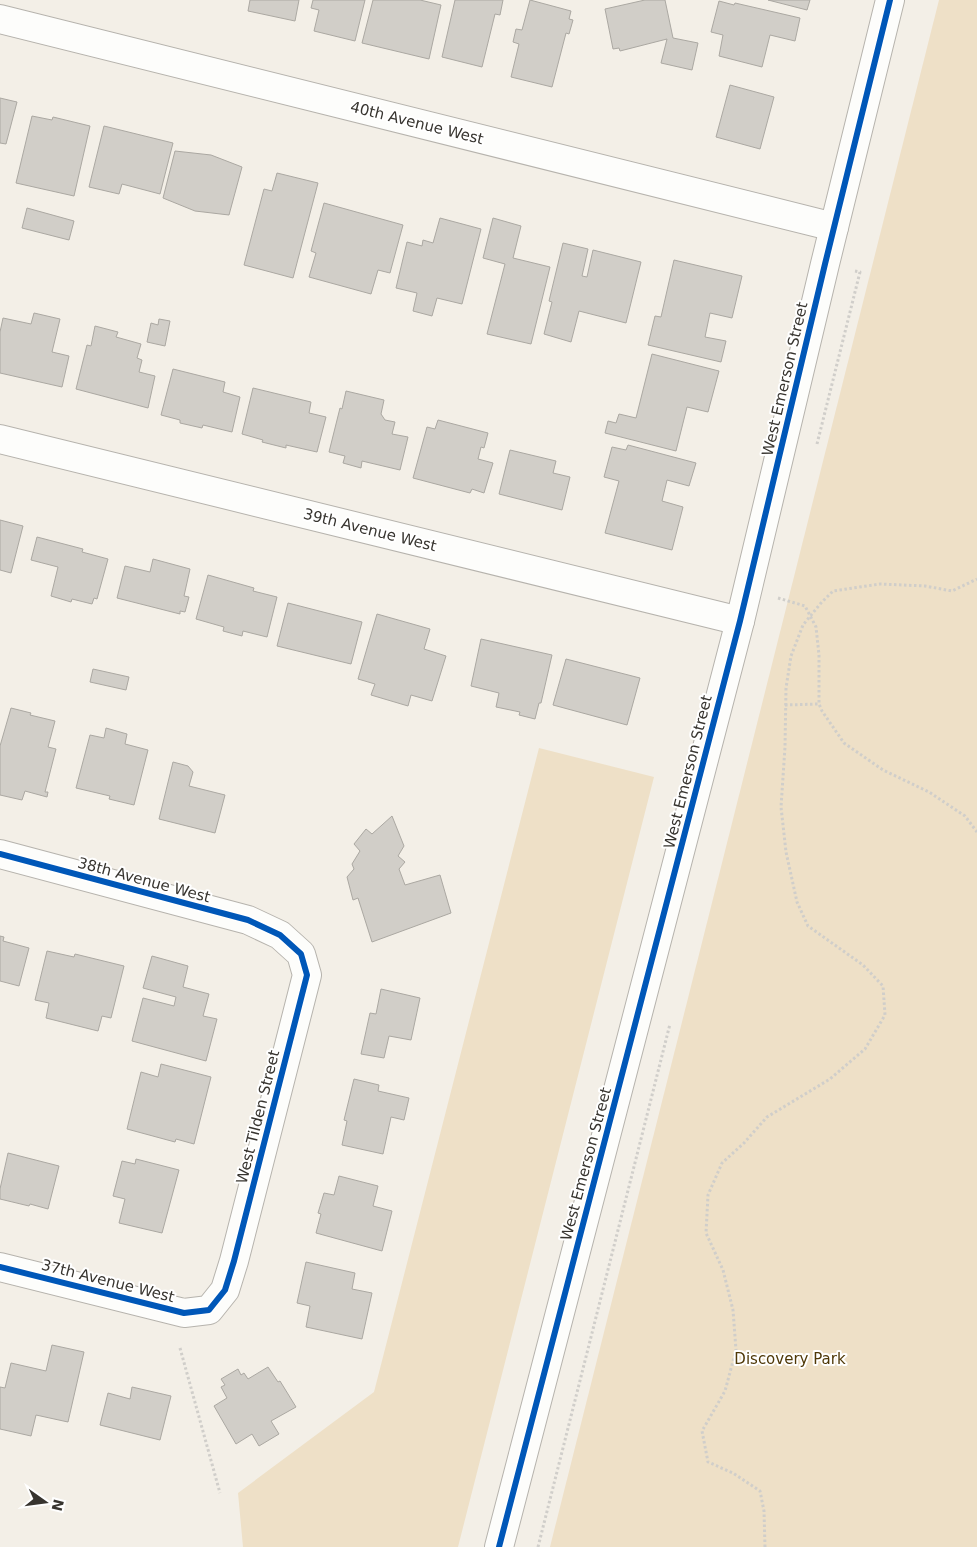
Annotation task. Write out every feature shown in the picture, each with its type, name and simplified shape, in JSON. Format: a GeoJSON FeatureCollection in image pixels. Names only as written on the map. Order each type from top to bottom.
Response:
{"type":"FeatureCollection","features":[{"type":"Feature","properties":{"kind":"street","name":"West Emerson Street"},"geometry":{"type":"LineString","coordinates":[[499,1547],[740,621],[890,0]]}},
{"type":"Feature","properties":{"kind":"street","name":"40th Avenue West"},"geometry":{"type":"LineString","coordinates":[[0,19],[834,227]]}},
{"type":"Feature","properties":{"kind":"street","name":"39th Avenue West"},"geometry":{"type":"LineString","coordinates":[[0,440],[740,621]]}},
{"type":"Feature","properties":{"kind":"street","name":"38th Avenue West"},"geometry":{"type":"LineString","coordinates":[[0,854],[248,920],[280,935]]}},
{"type":"Feature","properties":{"kind":"street","name":"West Tilden Street"},"geometry":{"type":"LineString","coordinates":[[210,1310],[225,1290],[234,1262],[307,975],[301,954],[280,935]]}},
{"type":"Feature","properties":{"kind":"street","name":"37th Avenue West"},"geometry":{"type":"LineString","coordinates":[[0,1267],[184,1313],[210,1310]]}},
{"type":"Feature","properties":{"kind":"path"},"geometry":{"type":"LineString","coordinates":[[765,1547],[764,1511],[760,1491],[733,1473],[708,1462],[702,1432],[725,1391],[736,1350],[732,1310],[723,1270],[706,1233],[708,1195],[722,1163],[744,1143],[767,1117],[830,1079],[865,1049],[885,1015],[883,986],[863,965],[808,926],[798,902],[786,852],[781,807],[786,688],[791,656],[803,625],[833,591],[880,584],[925,586],[952,591],[977,579]]}},
{"type":"Feature","properties":{"kind":"path"},"geometry":{"type":"LineString","coordinates":[[769,597],[805,606],[816,627],[819,655],[819,704],[844,743],[883,770],[936,797],[966,816],[977,832]]}},
{"type":"Feature","properties":{"kind":"path"},"geometry":{"type":"LineString","coordinates":[[785,705],[819,704]]}},
{"type":"Feature","properties":{"kind":"path"},"geometry":{"type":"LineString","coordinates":[[180,1348],[220,1493]]}},
{"type":"Feature","properties":{"kind":"green space","name":"Discovery Park"},"geometry":{"type":"Polygon","coordinates":[[[939,0],[977,0],[977,1547],[550,1547],[939,0]]]}},
{"type":"Feature","properties":{"kind":"green space"},"geometry":{"type":"Polygon","coordinates":[[[539,748],[654,777],[458,1547],[243,1547],[238,1493],[374,1392],[539,748]]]}},
{"type":"Feature","properties":{"kind":"building"},"geometry":{"type":"Polygon","coordinates":[[[250,0],[299,0],[295,21],[248,11],[250,0]]]}},
{"type":"Feature","properties":{"kind":"building"},"geometry":{"type":"Polygon","coordinates":[[[313,0],[365,0],[355,41],[314,31],[319,10],[311,8],[313,0]]]}},
{"type":"Feature","properties":{"kind":"building"},"geometry":{"type":"Polygon","coordinates":[[[373,0],[420,0],[441,5],[429,59],[362,43],[373,0]]]}},
{"type":"Feature","properties":{"kind":"building"},"geometry":{"type":"Polygon","coordinates":[[[455,0],[503,0],[500,15],[495,14],[482,67],[442,57],[455,0]]]}},
{"type":"Feature","properties":{"kind":"building"},"geometry":{"type":"Polygon","coordinates":[[[530,0],[571,11],[569,19],[573,20],[569,34],[566,33],[552,87],[511,77],[519,44],[513,42],[516,29],[522,30],[530,0]]]}},
{"type":"Feature","properties":{"kind":"building"},"geometry":{"type":"Polygon","coordinates":[[[645,0],[665,0],[673,38],[698,43],[692,70],[661,63],[667,39],[620,51],[619,48],[613,49],[605,9],[645,0]]]}},
{"type":"Feature","properties":{"kind":"building"},"geometry":{"type":"Polygon","coordinates":[[[768,0],[810,0],[807,10],[768,0]]]}},
{"type":"Feature","properties":{"kind":"building"},"geometry":{"type":"Polygon","coordinates":[[[719,1],[800,18],[795,41],[770,35],[762,67],[719,56],[723,35],[711,32],[719,1]]]}},
{"type":"Feature","properties":{"kind":"building"},"geometry":{"type":"Polygon","coordinates":[[[730,85],[774,97],[760,149],[716,137],[730,85]]]}},
{"type":"Feature","properties":{"kind":"building"},"geometry":{"type":"Polygon","coordinates":[[[0,98],[17,102],[6,144],[0,143],[0,98]]]}},
{"type":"Feature","properties":{"kind":"building"},"geometry":{"type":"Polygon","coordinates":[[[32,116],[52,120],[53,117],[90,126],[74,196],[16,183],[32,116]]]}},
{"type":"Feature","properties":{"kind":"building"},"geometry":{"type":"Polygon","coordinates":[[[104,126],[173,143],[160,194],[122,184],[119,194],[89,187],[104,126]]]}},
{"type":"Feature","properties":{"kind":"building"},"geometry":{"type":"Polygon","coordinates":[[[175,151],[211,155],[242,167],[229,215],[195,211],[163,198],[175,151]]]}},
{"type":"Feature","properties":{"kind":"building"},"geometry":{"type":"Polygon","coordinates":[[[277,173],[318,183],[293,278],[244,265],[264,189],[272,191],[277,173]]]}},
{"type":"Feature","properties":{"kind":"building"},"geometry":{"type":"Polygon","coordinates":[[[324,203],[403,225],[390,273],[378,270],[371,294],[309,277],[316,253],[311,251],[324,203]]]}},
{"type":"Feature","properties":{"kind":"building"},"geometry":{"type":"Polygon","coordinates":[[[27,208],[74,221],[69,240],[22,228],[27,208]]]}},
{"type":"Feature","properties":{"kind":"building"},"geometry":{"type":"Polygon","coordinates":[[[440,218],[481,229],[462,304],[437,298],[432,316],[413,311],[417,293],[396,288],[407,242],[422,246],[423,240],[433,243],[440,218]]]}},
{"type":"Feature","properties":{"kind":"building"},"geometry":{"type":"Polygon","coordinates":[[[493,218],[521,226],[513,258],[550,267],[531,344],[487,334],[505,264],[483,258],[493,218]]]}},
{"type":"Feature","properties":{"kind":"building"},"geometry":{"type":"Polygon","coordinates":[[[563,243],[588,249],[582,276],[587,277],[593,250],[641,262],[626,323],[579,311],[571,342],[544,334],[552,302],[549,301],[563,243]]]}},
{"type":"Feature","properties":{"kind":"building"},"geometry":{"type":"Polygon","coordinates":[[[674,260],[742,276],[732,318],[710,313],[705,337],[726,341],[721,362],[648,345],[655,316],[661,317],[674,260]]]}},
{"type":"Feature","properties":{"kind":"building"},"geometry":{"type":"Polygon","coordinates":[[[34,313],[60,319],[52,352],[69,356],[62,387],[0,373],[0,332],[3,318],[31,324],[34,313]]]}},
{"type":"Feature","properties":{"kind":"building"},"geometry":{"type":"Polygon","coordinates":[[[159,319],[170,321],[165,346],[147,342],[151,323],[158,325],[159,319]]]}},
{"type":"Feature","properties":{"kind":"building"},"geometry":{"type":"Polygon","coordinates":[[[95,326],[118,332],[116,337],[141,344],[137,358],[142,360],[139,372],[155,376],[148,408],[76,389],[87,345],[91,346],[95,326]]]}},
{"type":"Feature","properties":{"kind":"building"},"geometry":{"type":"Polygon","coordinates":[[[652,354],[719,371],[708,412],[687,407],[676,451],[605,433],[608,421],[616,423],[619,414],[636,418],[652,354]]]}},
{"type":"Feature","properties":{"kind":"building"},"geometry":{"type":"Polygon","coordinates":[[[173,369],[225,382],[223,392],[240,397],[232,432],[203,425],[202,428],[180,423],[180,420],[161,415],[173,369]]]}},
{"type":"Feature","properties":{"kind":"building"},"geometry":{"type":"Polygon","coordinates":[[[253,388],[311,402],[309,413],[326,417],[317,452],[286,445],[286,448],[262,442],[263,440],[242,434],[253,388]]]}},
{"type":"Feature","properties":{"kind":"building"},"geometry":{"type":"Polygon","coordinates":[[[346,391],[384,400],[381,414],[385,420],[395,422],[392,434],[408,437],[400,470],[362,461],[361,468],[343,463],[345,456],[329,452],[346,391]]]}},
{"type":"Feature","properties":{"kind":"building"},"geometry":{"type":"Polygon","coordinates":[[[438,420],[488,433],[484,448],[481,447],[478,459],[493,463],[484,493],[472,489],[470,493],[413,478],[427,427],[435,429],[438,420]]]}},
{"type":"Feature","properties":{"kind":"building"},"geometry":{"type":"Polygon","coordinates":[[[628,445],[696,463],[689,486],[667,480],[662,501],[683,507],[672,550],[605,533],[619,481],[604,477],[612,447],[626,450],[628,445]]]}},
{"type":"Feature","properties":{"kind":"building"},"geometry":{"type":"Polygon","coordinates":[[[510,450],[556,461],[553,473],[570,477],[562,510],[499,494],[510,450]]]}},
{"type":"Feature","properties":{"kind":"building"},"geometry":{"type":"Polygon","coordinates":[[[0,520],[23,526],[11,573],[0,570],[0,520]]]}},
{"type":"Feature","properties":{"kind":"building"},"geometry":{"type":"Polygon","coordinates":[[[37,537],[83,549],[82,552],[108,559],[97,599],[94,598],[92,604],[72,599],[71,602],[51,596],[58,567],[31,560],[37,537]]]}},
{"type":"Feature","properties":{"kind":"building"},"geometry":{"type":"Polygon","coordinates":[[[153,559],[190,569],[184,596],[189,597],[185,612],[180,611],[180,614],[117,598],[125,566],[150,572],[153,559]]]}},
{"type":"Feature","properties":{"kind":"building"},"geometry":{"type":"Polygon","coordinates":[[[208,575],[254,588],[253,591],[277,597],[267,637],[243,631],[242,636],[223,631],[224,627],[196,619],[208,575]]]}},
{"type":"Feature","properties":{"kind":"building"},"geometry":{"type":"Polygon","coordinates":[[[288,603],[362,622],[351,664],[277,646],[288,603]]]}},
{"type":"Feature","properties":{"kind":"building"},"geometry":{"type":"Polygon","coordinates":[[[377,614],[430,629],[424,649],[446,656],[432,701],[411,695],[408,706],[371,695],[375,684],[358,679],[377,614]]]}},
{"type":"Feature","properties":{"kind":"building"},"geometry":{"type":"Polygon","coordinates":[[[481,639],[552,655],[541,703],[539,703],[535,719],[519,715],[520,712],[496,707],[499,693],[471,686],[481,639]]]}},
{"type":"Feature","properties":{"kind":"building"},"geometry":{"type":"Polygon","coordinates":[[[566,659],[640,678],[627,725],[553,705],[566,659]]]}},
{"type":"Feature","properties":{"kind":"building"},"geometry":{"type":"Polygon","coordinates":[[[93,669],[129,677],[126,690],[90,682],[93,669]]]}},
{"type":"Feature","properties":{"kind":"building"},"geometry":{"type":"Polygon","coordinates":[[[11,708],[55,721],[48,747],[56,749],[45,792],[48,792],[47,797],[25,791],[22,800],[0,795],[0,746],[11,708]]]}},
{"type":"Feature","properties":{"kind":"building"},"geometry":{"type":"Polygon","coordinates":[[[106,728],[127,734],[125,744],[148,750],[134,805],[109,799],[110,796],[76,788],[90,735],[104,738],[106,728]]]}},
{"type":"Feature","properties":{"kind":"building"},"geometry":{"type":"Polygon","coordinates":[[[173,762],[188,766],[193,772],[189,786],[225,795],[215,833],[159,819],[173,762]]]}},
{"type":"Feature","properties":{"kind":"building"},"geometry":{"type":"Polygon","coordinates":[[[392,816],[404,846],[398,856],[405,862],[399,869],[405,885],[440,875],[451,913],[372,942],[358,898],[353,900],[347,877],[354,869],[352,864],[360,851],[354,844],[366,829],[372,834],[392,816]]]}},
{"type":"Feature","properties":{"kind":"building"},"geometry":{"type":"Polygon","coordinates":[[[0,936],[4,937],[3,941],[29,948],[19,986],[0,981],[0,936]]]}},
{"type":"Feature","properties":{"kind":"building"},"geometry":{"type":"Polygon","coordinates":[[[47,951],[74,957],[75,954],[124,966],[111,1018],[102,1016],[98,1031],[46,1018],[49,1003],[35,1000],[47,951]]]}},
{"type":"Feature","properties":{"kind":"building"},"geometry":{"type":"Polygon","coordinates":[[[152,956],[188,966],[183,987],[209,994],[203,1016],[217,1019],[206,1061],[132,1041],[143,998],[174,1006],[176,997],[143,988],[152,956]]]}},
{"type":"Feature","properties":{"kind":"building"},"geometry":{"type":"Polygon","coordinates":[[[381,989],[420,998],[411,1040],[389,1036],[384,1058],[361,1054],[370,1013],[376,1014],[381,989]]]}},
{"type":"Feature","properties":{"kind":"building"},"geometry":{"type":"Polygon","coordinates":[[[161,1064],[211,1077],[194,1144],[176,1139],[175,1142],[127,1129],[141,1072],[158,1077],[161,1064]]]}},
{"type":"Feature","properties":{"kind":"building"},"geometry":{"type":"Polygon","coordinates":[[[354,1079],[379,1085],[378,1091],[409,1098],[404,1120],[391,1117],[383,1154],[342,1145],[347,1121],[344,1120],[354,1079]]]}},
{"type":"Feature","properties":{"kind":"building"},"geometry":{"type":"Polygon","coordinates":[[[8,1153],[59,1166],[48,1209],[0,1199],[0,1189],[8,1153]]]}},
{"type":"Feature","properties":{"kind":"building"},"geometry":{"type":"Polygon","coordinates":[[[136,1159],[179,1170],[162,1233],[119,1223],[125,1199],[113,1196],[122,1161],[135,1164],[136,1159]]]}},
{"type":"Feature","properties":{"kind":"building"},"geometry":{"type":"Polygon","coordinates":[[[339,1176],[378,1186],[373,1206],[392,1211],[382,1251],[316,1233],[321,1214],[318,1213],[324,1193],[334,1195],[339,1176]]]}},
{"type":"Feature","properties":{"kind":"building"},"geometry":{"type":"Polygon","coordinates":[[[306,1262],[355,1273],[352,1289],[372,1293],[362,1339],[306,1327],[310,1306],[297,1303],[306,1262]]]}},
{"type":"Feature","properties":{"kind":"building"},"geometry":{"type":"Polygon","coordinates":[[[52,1345],[84,1352],[68,1422],[36,1415],[31,1436],[0,1429],[0,1387],[5,1388],[11,1363],[46,1371],[52,1345]]]}},
{"type":"Feature","properties":{"kind":"building"},"geometry":{"type":"Polygon","coordinates":[[[268,1367],[278,1382],[280,1381],[296,1407],[271,1421],[279,1434],[259,1446],[252,1434],[236,1444],[214,1406],[227,1398],[221,1387],[225,1385],[221,1379],[238,1369],[241,1375],[244,1373],[248,1379],[268,1367]]]}},
{"type":"Feature","properties":{"kind":"building"},"geometry":{"type":"Polygon","coordinates":[[[132,1387],[171,1396],[160,1440],[100,1425],[108,1393],[130,1399],[132,1387]]]}},
{"type":"Feature","properties":{"kind":"cycle path"},"geometry":{"type":"LineString","coordinates":[[499,1547],[740,621],[890,0]]}},
{"type":"Feature","properties":{"kind":"cycle path"},"geometry":{"type":"LineString","coordinates":[[0,854],[248,920],[280,935],[301,954],[307,975],[234,1261],[225,1290],[209,1310],[184,1313],[0,1267]]}}]}
